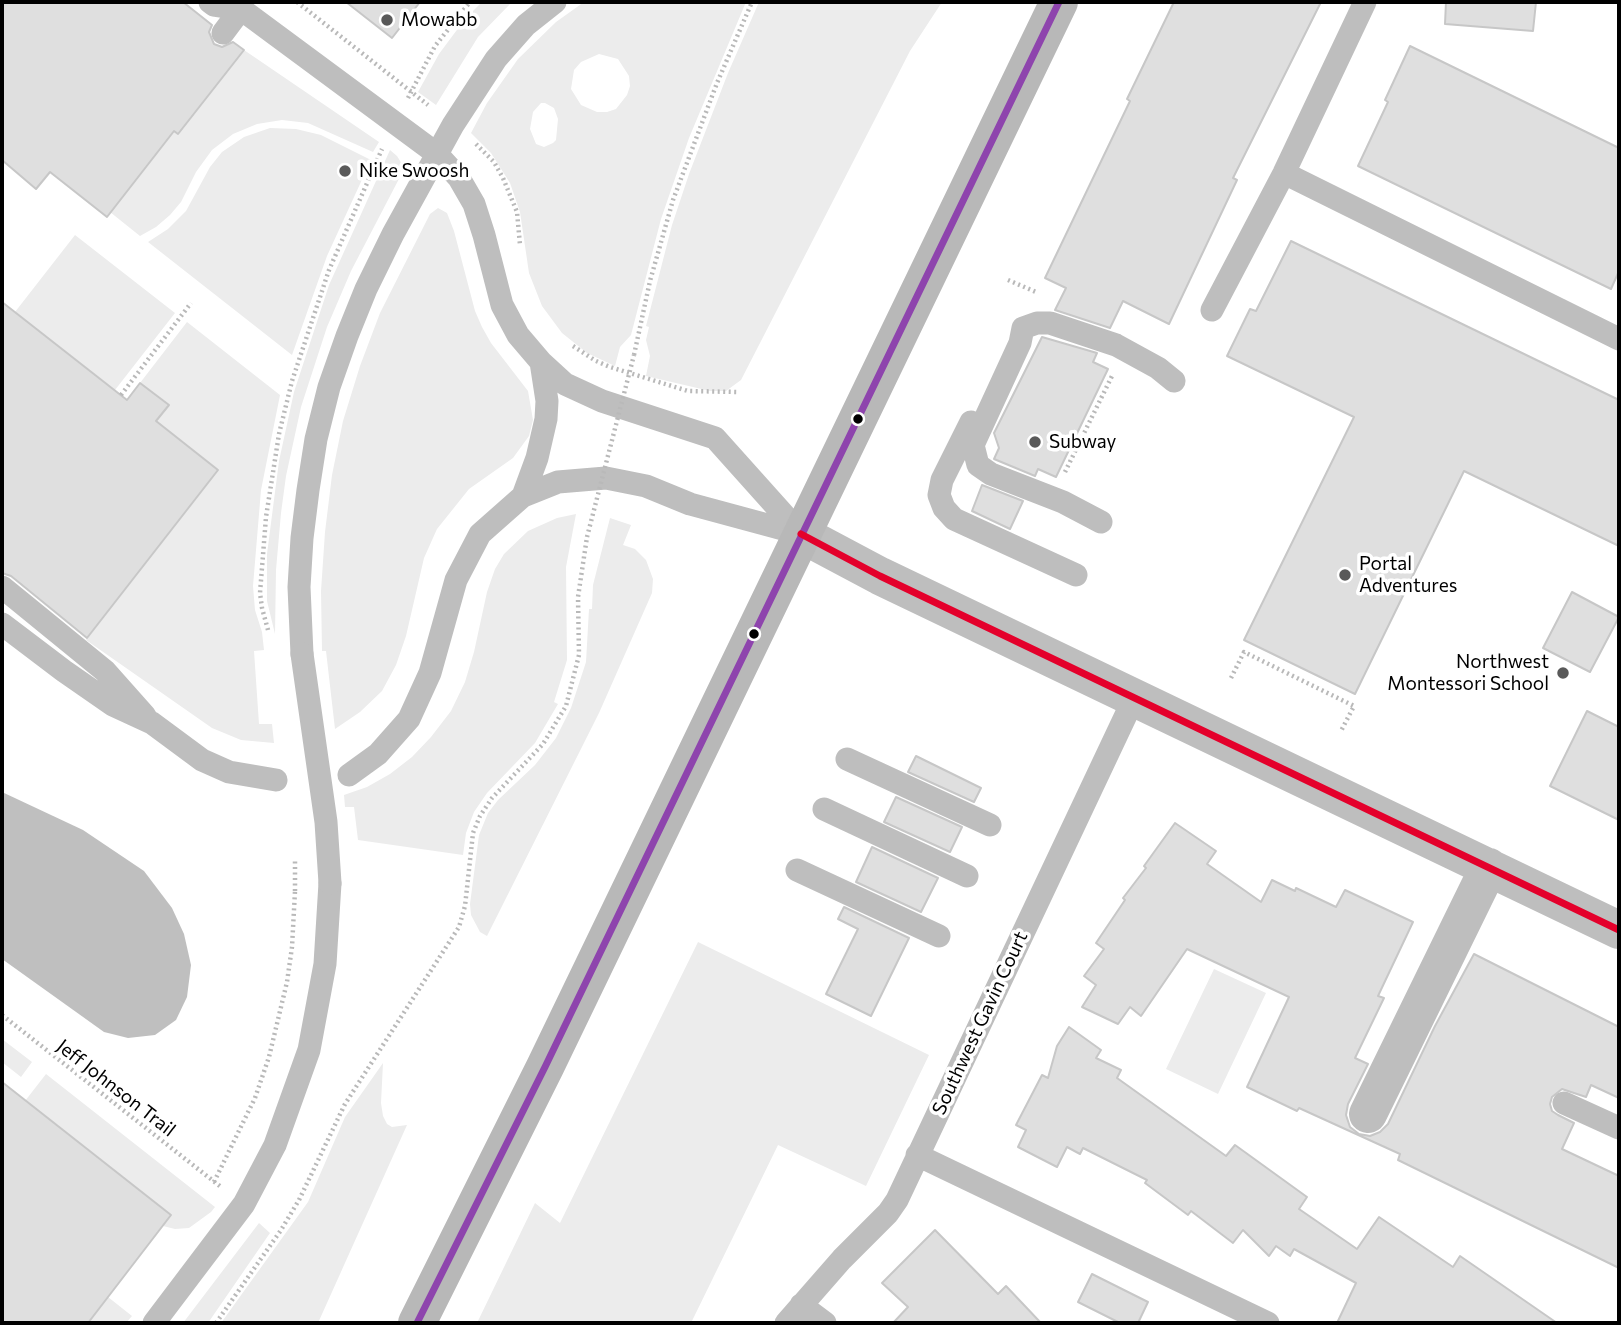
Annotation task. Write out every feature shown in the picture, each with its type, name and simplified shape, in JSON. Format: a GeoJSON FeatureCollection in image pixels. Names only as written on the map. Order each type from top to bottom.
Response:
{"type":"FeatureCollection","features":[{"type":"Feature","properties":{"kind":"main road"},"geometry":{"type":"LineString","coordinates":[[417,1323],[545,1067],[801,534],[840,460],[1059,2]]}},
{"type":"Feature","properties":{"kind":"street"},"geometry":{"type":"LineString","coordinates":[[801,534],[880,576],[1619,930]]}},
{"type":"Feature","properties":{"kind":"street"},"geometry":{"type":"LineString","coordinates":[[1368,1114],[1489,867]]}},
{"type":"Feature","properties":{"kind":"lane"},"geometry":{"type":"LineString","coordinates":[[154,1323],[244,1204],[275,1145],[302,1072],[316,1019],[325,964],[330,883],[326,822],[302,654],[299,610],[302,538],[316,439],[329,387],[366,289],[437,154],[496,59],[526,25],[555,2]]}},
{"type":"Feature","properties":{"kind":"lane"},"geometry":{"type":"LineString","coordinates":[[1212,310],[1284,173],[1365,2]]}},
{"type":"Feature","properties":{"kind":"lane"},"geometry":{"type":"LineString","coordinates":[[212,3],[240,5],[437,154],[459,178],[474,204],[502,305],[518,335],[565,384],[602,401],[715,439],[801,534]]}},
{"type":"Feature","properties":{"kind":"lane"},"geometry":{"type":"LineString","coordinates":[[222,33],[240,5]]}},
{"type":"Feature","properties":{"kind":"lane"},"geometry":{"type":"LineString","coordinates":[[1284,173],[1619,339]]}},
{"type":"Feature","properties":{"kind":"lane"},"geometry":{"type":"LineString","coordinates":[[1076,575],[954,519],[944,508],[939,495],[942,480],[1011,340],[1023,328],[1037,323],[1050,323],[1115,345],[1158,368],[1174,381]]}},
{"type":"Feature","properties":{"kind":"lane"},"geometry":{"type":"LineString","coordinates":[[1023,328],[1020,343],[973,445],[978,465],[991,474],[1052,498],[1101,522]]}},
{"type":"Feature","properties":{"kind":"lane"},"geometry":{"type":"LineString","coordinates":[[523,496],[537,458],[546,419],[547,401],[541,362]]}},
{"type":"Feature","properties":{"kind":"lane"},"geometry":{"type":"LineString","coordinates":[[349,775],[378,754],[409,719],[430,673],[456,580],[480,534],[523,496],[558,482],[606,478],[646,486],[690,504],[801,534]]}},
{"type":"Feature","properties":{"kind":"lane"},"geometry":{"type":"LineString","coordinates":[[7,591],[58,625],[152,723],[202,760],[229,772],[276,780]]}},
{"type":"Feature","properties":{"kind":"lane"},"geometry":{"type":"LineString","coordinates":[[2,624],[113,705],[152,723]]}},
{"type":"Feature","properties":{"kind":"lane","name":"Southwest Gavin Court"},"geometry":{"type":"LineString","coordinates":[[786,1323],[842,1259],[888,1213],[1135,696]]}},
{"type":"Feature","properties":{"kind":"lane"},"geometry":{"type":"LineString","coordinates":[[847,759],[990,825]]}},
{"type":"Feature","properties":{"kind":"lane"},"geometry":{"type":"LineString","coordinates":[[824,809],[967,876]]}},
{"type":"Feature","properties":{"kind":"lane"},"geometry":{"type":"LineString","coordinates":[[797,870],[939,936]]}},
{"type":"Feature","properties":{"kind":"lane"},"geometry":{"type":"LineString","coordinates":[[1564,1103],[1619,1128]]}},
{"type":"Feature","properties":{"kind":"lane"},"geometry":{"type":"LineString","coordinates":[[917,1155],[1268,1323]]}},
{"type":"Feature","properties":{"kind":"lane"},"geometry":{"type":"LineString","coordinates":[[801,1305],[825,1323]]}},
{"type":"Feature","properties":{"kind":"path"},"geometry":{"type":"LineString","coordinates":[[404,105],[435,46],[470,2]]}},
{"type":"Feature","properties":{"kind":"path"},"geometry":{"type":"LineString","coordinates":[[216,1323],[281,1230],[299,1200],[345,1104],[459,927],[465,906],[473,833],[480,816],[492,798],[543,744],[566,706],[579,655],[578,597],[587,537],[634,355],[650,281],[673,200],[716,83],[752,2]]}},
{"type":"Feature","properties":{"kind":"path"},"geometry":{"type":"LineString","coordinates":[[121,395],[191,303]]}},
{"type":"Feature","properties":{"kind":"path"},"geometry":{"type":"LineString","coordinates":[[1052,498],[1115,370]]}},
{"type":"Feature","properties":{"kind":"path"},"geometry":{"type":"LineString","coordinates":[[1231,678],[1244,652],[1354,706],[1341,731]]}},
{"type":"Feature","properties":{"kind":"path","name":"Jeff Johnson Trail"},"geometry":{"type":"LineString","coordinates":[[2,1015],[214,1182],[255,1098],[269,1056],[287,982],[295,891]]}},
{"type":"Feature","properties":{"kind":"shaded area"},"geometry":{"type":"Polygon","coordinates":[[[482,2],[512,2],[478,37],[436,105],[418,92],[439,54],[465,19],[482,2]]]}},
{"type":"Feature","properties":{"kind":"shaded area"},"geometry":{"type":"Polygon","coordinates":[[[584,2],[746,2],[689,138],[661,219],[631,335],[620,347],[615,366],[587,353],[562,333],[542,306],[529,273],[520,212],[510,183],[491,153],[471,133],[487,103],[518,59],[556,22],[584,2]],[[599,54],[581,62],[574,70],[571,89],[581,105],[597,112],[607,112],[616,109],[627,95],[629,76],[618,59],[599,54]],[[541,103],[533,112],[530,129],[536,144],[544,147],[556,140],[558,119],[554,108],[541,103]]]}},
{"type":"Feature","properties":{"kind":"shaded area"},"geometry":{"type":"Polygon","coordinates":[[[759,2],[942,2],[910,51],[741,380],[726,391],[710,391],[646,376],[650,356],[646,340],[649,327],[646,326],[672,225],[689,174],[759,2]]]}},
{"type":"Feature","properties":{"kind":"shaded area"},"geometry":{"type":"Polygon","coordinates":[[[244,50],[379,142],[373,152],[308,123],[282,120],[257,124],[233,134],[212,150],[196,172],[181,202],[156,227],[140,236],[110,212],[174,131],[178,134],[244,50]]]}},
{"type":"Feature","properties":{"kind":"shaded area"},"geometry":{"type":"Polygon","coordinates":[[[270,128],[296,129],[321,135],[371,160],[327,256],[292,355],[148,242],[168,229],[186,211],[210,167],[222,152],[244,137],[270,128]]]}},
{"type":"Feature","properties":{"kind":"shaded area"},"geometry":{"type":"Polygon","coordinates":[[[390,150],[402,164],[401,175],[351,271],[327,327],[301,407],[281,513],[276,570],[275,634],[267,601],[267,554],[279,461],[294,392],[329,285],[390,150]]]}},
{"type":"Feature","properties":{"kind":"shaded area"},"geometry":{"type":"Polygon","coordinates":[[[438,208],[447,213],[454,231],[475,311],[482,327],[528,391],[533,420],[529,436],[513,458],[469,489],[437,529],[424,558],[406,636],[396,665],[382,691],[360,712],[335,729],[326,651],[322,651],[321,591],[332,475],[343,421],[380,313],[430,214],[438,208]]]}},
{"type":"Feature","properties":{"kind":"shaded area"},"geometry":{"type":"Polygon","coordinates":[[[75,235],[175,313],[115,390],[15,312],[75,235]]]}},
{"type":"Feature","properties":{"kind":"shaded area"},"geometry":{"type":"Polygon","coordinates":[[[187,322],[280,395],[261,490],[253,586],[264,650],[254,651],[259,724],[272,724],[274,743],[241,740],[212,728],[86,640],[218,470],[156,421],[169,405],[140,383],[187,322]]]}},
{"type":"Feature","properties":{"kind":"shaded area"},"geometry":{"type":"Polygon","coordinates":[[[576,514],[566,567],[567,660],[554,702],[558,704],[535,743],[487,793],[474,812],[466,833],[463,855],[358,840],[354,807],[345,807],[344,795],[367,787],[412,757],[451,711],[465,682],[487,592],[504,554],[528,531],[557,518],[576,514]]]}},
{"type":"Feature","properties":{"kind":"shaded area"},"geometry":{"type":"Polygon","coordinates":[[[610,518],[631,525],[623,545],[635,549],[646,560],[653,579],[652,593],[599,713],[487,936],[480,932],[471,915],[470,904],[479,835],[488,813],[535,765],[556,738],[571,708],[586,662],[593,585],[610,518]]]}},
{"type":"Feature","properties":{"kind":"shaded area"},"geometry":{"type":"Polygon","coordinates":[[[2,792],[83,830],[144,871],[172,908],[184,934],[191,965],[187,997],[176,1020],[155,1035],[128,1038],[104,1032],[2,959],[2,792]]]}},
{"type":"Feature","properties":{"kind":"shaded area"},"geometry":{"type":"Polygon","coordinates":[[[698,942],[929,1055],[866,1186],[778,1145],[691,1323],[477,1323],[535,1203],[560,1223],[698,942]]]}},
{"type":"Feature","properties":{"kind":"shaded area"},"geometry":{"type":"Polygon","coordinates":[[[1214,969],[1266,993],[1218,1094],[1166,1069],[1214,969]]]}},
{"type":"Feature","properties":{"kind":"shaded area"},"geometry":{"type":"Polygon","coordinates":[[[2,1039],[32,1062],[21,1077],[2,1062],[2,1039]]]}},
{"type":"Feature","properties":{"kind":"shaded area"},"geometry":{"type":"Polygon","coordinates":[[[383,1063],[383,1116],[392,1127],[407,1125],[318,1323],[221,1323],[308,1202],[345,1117],[383,1063]]]}},
{"type":"Feature","properties":{"kind":"shaded area"},"geometry":{"type":"Polygon","coordinates":[[[46,1074],[215,1207],[211,1212],[189,1228],[163,1226],[171,1215],[25,1101],[46,1074]]]}},
{"type":"Feature","properties":{"kind":"shaded area"},"geometry":{"type":"Polygon","coordinates":[[[259,1223],[270,1233],[208,1323],[183,1323],[259,1223]]]}},
{"type":"Feature","properties":{"kind":"shaded area"},"geometry":{"type":"Polygon","coordinates":[[[108,1297],[132,1316],[126,1323],[88,1323],[108,1297]]]}},
{"type":"Feature","properties":{"kind":"building"},"geometry":{"type":"Polygon","coordinates":[[[2,2],[183,2],[212,25],[209,32],[214,44],[222,47],[233,42],[244,50],[178,134],[174,131],[107,217],[50,172],[36,189],[2,160],[2,2]]]}},
{"type":"Feature","properties":{"kind":"building","name":"Mowabb"},"geometry":{"type":"Polygon","coordinates":[[[346,2],[420,2],[392,38],[346,2]]]}},
{"type":"Feature","properties":{"kind":"building"},"geometry":{"type":"Polygon","coordinates":[[[1174,2],[1321,2],[1233,178],[1237,180],[1169,324],[1123,301],[1110,328],[1055,310],[1066,288],[1045,278],[1174,2]]]}},
{"type":"Feature","properties":{"kind":"building"},"geometry":{"type":"Polygon","coordinates":[[[1446,2],[1536,2],[1533,31],[1445,24],[1446,2]]]}},
{"type":"Feature","properties":{"kind":"building"},"geometry":{"type":"Polygon","coordinates":[[[1410,46],[1619,148],[1619,271],[1611,289],[1358,166],[1410,46]]]}},
{"type":"Feature","properties":{"kind":"building"},"geometry":{"type":"Polygon","coordinates":[[[1291,241],[1619,400],[1619,546],[1464,471],[1355,694],[1244,640],[1354,417],[1227,356],[1250,309],[1256,311],[1291,241]]]}},
{"type":"Feature","properties":{"kind":"building"},"geometry":{"type":"Polygon","coordinates":[[[2,302],[127,400],[140,383],[169,405],[156,421],[218,470],[87,638],[11,576],[2,573],[2,302]]]}},
{"type":"Feature","properties":{"kind":"building","name":"Subway"},"geometry":{"type":"Polygon","coordinates":[[[1042,337],[1097,353],[1093,362],[1108,369],[1056,477],[1038,469],[1035,476],[994,459],[999,448],[994,433],[1042,337]]]}},
{"type":"Feature","properties":{"kind":"building"},"geometry":{"type":"Polygon","coordinates":[[[982,485],[1023,501],[1010,529],[972,511],[982,485]]]}},
{"type":"Feature","properties":{"kind":"building"},"geometry":{"type":"Polygon","coordinates":[[[1572,592],[1619,617],[1590,672],[1543,648],[1572,592]]]}},
{"type":"Feature","properties":{"kind":"building"},"geometry":{"type":"Polygon","coordinates":[[[1587,711],[1619,727],[1619,820],[1550,786],[1587,711]]]}},
{"type":"Feature","properties":{"kind":"building"},"geometry":{"type":"Polygon","coordinates":[[[916,756],[981,788],[974,802],[908,772],[916,756]]]}},
{"type":"Feature","properties":{"kind":"building"},"geometry":{"type":"Polygon","coordinates":[[[896,797],[962,827],[950,852],[884,822],[896,797]]]}},
{"type":"Feature","properties":{"kind":"building"},"geometry":{"type":"Polygon","coordinates":[[[1175,823],[1216,851],[1207,864],[1261,902],[1272,880],[1336,907],[1345,890],[1413,922],[1378,996],[1384,998],[1355,1058],[1368,1064],[1348,1104],[1346,1115],[1350,1127],[1359,1134],[1370,1136],[1380,1132],[1388,1124],[1435,1026],[1474,954],[1619,1027],[1619,1098],[1591,1085],[1586,1097],[1562,1089],[1552,1097],[1550,1104],[1552,1111],[1574,1123],[1562,1149],[1619,1176],[1619,1268],[1398,1160],[1400,1154],[1247,1087],[1289,997],[1187,949],[1141,1016],[1130,1007],[1118,1024],[1082,1007],[1096,985],[1084,976],[1104,949],[1096,943],[1125,900],[1123,898],[1146,868],[1144,866],[1175,823]]]}},
{"type":"Feature","properties":{"kind":"building"},"geometry":{"type":"Polygon","coordinates":[[[872,847],[938,878],[921,912],[856,882],[872,847]]]}},
{"type":"Feature","properties":{"kind":"building"},"geometry":{"type":"Polygon","coordinates":[[[844,907],[909,938],[871,1016],[826,994],[858,929],[838,919],[844,907]]]}},
{"type":"Feature","properties":{"kind":"building"},"geometry":{"type":"Polygon","coordinates":[[[1069,1027],[1101,1050],[1096,1058],[1121,1070],[1117,1078],[1226,1156],[1235,1145],[1307,1197],[1299,1209],[1357,1249],[1379,1217],[1453,1267],[1460,1256],[1557,1323],[1337,1323],[1356,1283],[1294,1249],[1290,1256],[1276,1246],[1269,1256],[1243,1230],[1233,1243],[1191,1211],[1188,1215],[1145,1183],[1147,1180],[1083,1148],[1080,1154],[1067,1147],[1057,1167],[1018,1147],[1026,1130],[1016,1125],[1042,1075],[1048,1078],[1057,1046],[1069,1027]]]}},
{"type":"Feature","properties":{"kind":"building"},"geometry":{"type":"Polygon","coordinates":[[[2,1082],[171,1215],[88,1323],[2,1323],[2,1082]]]}},
{"type":"Feature","properties":{"kind":"building"},"geometry":{"type":"Polygon","coordinates":[[[935,1230],[998,1294],[1006,1286],[1041,1323],[893,1323],[908,1307],[882,1283],[935,1230]]]}},
{"type":"Feature","properties":{"kind":"building"},"geometry":{"type":"Polygon","coordinates":[[[1092,1274],[1148,1302],[1138,1323],[1120,1323],[1078,1302],[1092,1274]]]}},
{"type":"Feature","properties":{"kind":"transit line"},"geometry":{"type":"LineString","coordinates":[[417,1323],[545,1067],[1059,2]]}},
{"type":"Feature","properties":{"kind":"transit line"},"geometry":{"type":"LineString","coordinates":[[801,534],[880,576],[1619,930]]}},
{"type":"Feature","properties":{"kind":"place","name":"Mowabb"},"geometry":{"type":"Point","coordinates":[387,20]}},
{"type":"Feature","properties":{"kind":"place","name":"Nike Swoosh"},"geometry":{"type":"Point","coordinates":[345,171]}},
{"type":"Feature","properties":{"kind":"place","name":"Subway"},"geometry":{"type":"Point","coordinates":[1035,442]}},
{"type":"Feature","properties":{"kind":"place","name":"Portal Adventures"},"geometry":{"type":"Point","coordinates":[1345,575]}},
{"type":"Feature","properties":{"kind":"place","name":"Northwest Montessori School"},"geometry":{"type":"Point","coordinates":[1563,673]}}]}
